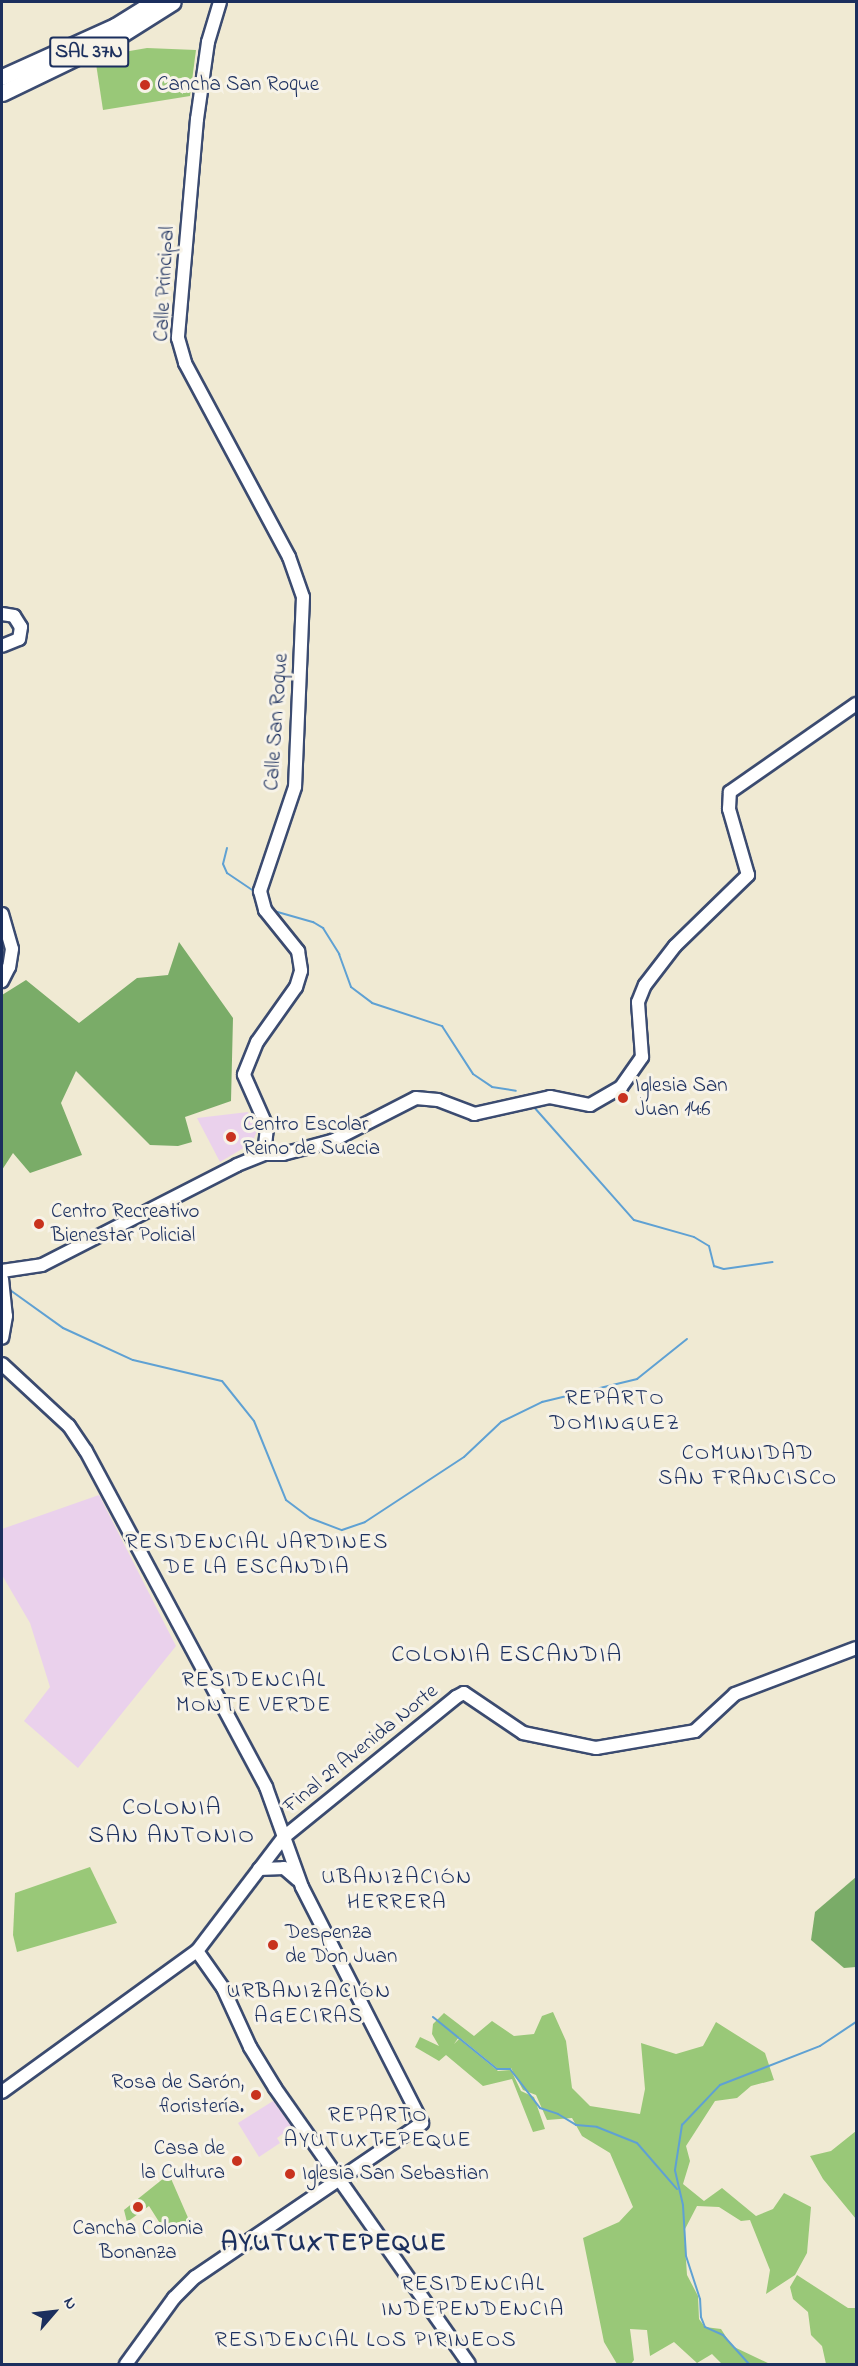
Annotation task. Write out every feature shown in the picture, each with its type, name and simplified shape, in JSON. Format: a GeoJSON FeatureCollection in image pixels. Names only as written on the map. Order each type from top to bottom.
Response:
{"type":"FeatureCollection","features":[{"type":"Feature","properties":{"kind":"highway","name":"SAL 37N"},"geometry":{"type":"LineString","coordinates":[[2,77],[115,26],[154,2]]}},
{"type":"Feature","properties":{"kind":"highway","name":"SAL 37N"},"geometry":{"type":"LineString","coordinates":[[2,93],[116,39],[173,2]]}},
{"type":"Feature","properties":{"kind":"street","name":"Calle Principal"},"geometry":{"type":"LineString","coordinates":[[220,2],[208,42],[197,119],[178,338],[185,363],[289,557],[301,585],[302,613]]}},
{"type":"Feature","properties":{"kind":"street","name":"Calle San Roque"},"geometry":{"type":"LineString","coordinates":[[264,1154],[267,1127],[244,1075],[257,1042],[296,987],[301,972],[298,951],[266,910],[260,891],[295,787],[302,613]]}},
{"type":"Feature","properties":{"kind":"street"},"geometry":{"type":"LineString","coordinates":[[2,614],[14,616],[21,633],[14,644],[2,645]]}},
{"type":"Feature","properties":{"kind":"street"},"geometry":{"type":"LineString","coordinates":[[2,1270],[42,1265],[264,1154],[283,1154],[332,1141],[416,1098],[438,1100],[459,1111],[474,1114],[550,1097],[590,1105],[621,1087],[642,1057],[638,1002],[645,985],[672,949],[748,874],[729,809],[730,792],[856,705]]}},
{"type":"Feature","properties":{"kind":"street"},"geometry":{"type":"LineString","coordinates":[[2,914],[12,949],[9,967],[2,981]]}},
{"type":"Feature","properties":{"kind":"street"},"geometry":{"type":"LineString","coordinates":[[2,1279],[6,1316],[2,1338]]}},
{"type":"Feature","properties":{"kind":"street"},"geometry":{"type":"LineString","coordinates":[[2,1364],[78,1438],[262,1779],[302,1887],[422,2123],[190,2282],[126,2364]]}},
{"type":"Feature","properties":{"kind":"street","name":"Final 29 Avenida Norte"},"geometry":{"type":"LineString","coordinates":[[2,2092],[196,1951],[284,1837],[464,1693],[523,1733],[564,1744],[596,1748],[669,1733],[688,1733],[716,1708],[755,1684],[856,1648]]}},
{"type":"Feature","properties":{"kind":"street"},"geometry":{"type":"LineString","coordinates":[[259,1869],[284,1868],[302,1887]]}},
{"type":"Feature","properties":{"kind":"street"},"geometry":{"type":"LineString","coordinates":[[196,1951],[223,1988],[255,2056],[469,2364]]}},
{"type":"Feature","properties":{"kind":"shaded area","name":"Centro Escolar Reino de Suecia"},"geometry":{"type":"Polygon","coordinates":[[[248,1112],[257,1131],[252,1143],[220,1162],[197,1118],[248,1112]]]}},
{"type":"Feature","properties":{"kind":"shaded area"},"geometry":{"type":"Polygon","coordinates":[[[99,1495],[176,1646],[78,1768],[24,1721],[50,1687],[30,1623],[2,1575],[2,1529],[99,1495]]]}},
{"type":"Feature","properties":{"kind":"shaded area"},"geometry":{"type":"Polygon","coordinates":[[[273,2101],[292,2127],[277,2138],[280,2143],[259,2157],[238,2123],[273,2101]]]}},
{"type":"Feature","properties":{"kind":"green space","name":"Cancha San Roque"},"geometry":{"type":"Polygon","coordinates":[[[147,48],[196,50],[190,96],[103,110],[95,57],[147,48]]]}},
{"type":"Feature","properties":{"kind":"green space"},"geometry":{"type":"Polygon","coordinates":[[[179,942],[233,1018],[231,1101],[185,1117],[192,1142],[178,1146],[150,1145],[76,1071],[61,1103],[82,1155],[30,1173],[13,1153],[2,1170],[2,995],[26,980],[79,1023],[137,978],[168,975],[179,942]]]}},
{"type":"Feature","properties":{"kind":"green space"},"geometry":{"type":"Polygon","coordinates":[[[90,1867],[117,1923],[17,1952],[13,1935],[15,1893],[90,1867]]]}},
{"type":"Feature","properties":{"kind":"green space"},"geometry":{"type":"Polygon","coordinates":[[[856,1877],[856,1967],[844,1968],[811,1940],[815,1912],[856,1877]]]}},
{"type":"Feature","properties":{"kind":"green space"},"geometry":{"type":"Polygon","coordinates":[[[553,2012],[566,2041],[572,2088],[590,2106],[640,2114],[645,2089],[641,2043],[676,2054],[703,2046],[716,2022],[765,2053],[774,2080],[751,2086],[737,2098],[715,2101],[686,2146],[690,2161],[683,2184],[704,2201],[722,2188],[756,2216],[773,2209],[784,2193],[811,2207],[807,2253],[795,2275],[766,2294],[770,2270],[750,2220],[741,2221],[719,2207],[697,2206],[684,2231],[687,2275],[698,2296],[699,2319],[705,2327],[721,2329],[732,2346],[770,2364],[722,2364],[712,2354],[697,2363],[674,2342],[650,2356],[647,2330],[630,2329],[634,2360],[631,2364],[617,2364],[604,2342],[583,2238],[619,2222],[633,2207],[610,2153],[582,2136],[572,2118],[547,2120],[536,2095],[523,2090],[511,2068],[497,2068],[459,2037],[454,2044],[459,2039],[498,2071],[511,2070],[521,2091],[534,2097],[545,2129],[533,2132],[512,2079],[483,2086],[446,2055],[439,2061],[415,2047],[420,2037],[439,2046],[432,2034],[433,2024],[444,2013],[474,2036],[492,2021],[514,2036],[534,2034],[542,2016],[553,2012]]]}},
{"type":"Feature","properties":{"kind":"green space"},"geometry":{"type":"Polygon","coordinates":[[[856,2131],[856,2219],[823,2179],[810,2156],[831,2151],[856,2131]]]}},
{"type":"Feature","properties":{"kind":"green space"},"geometry":{"type":"Polygon","coordinates":[[[169,2174],[189,2220],[168,2236],[149,2206],[127,2222],[124,2210],[169,2174]]]}},
{"type":"Feature","properties":{"kind":"green space"},"geometry":{"type":"Polygon","coordinates":[[[797,2275],[848,2308],[856,2308],[856,2364],[826,2364],[822,2346],[811,2335],[808,2312],[793,2299],[790,2287],[797,2275]]]}},
{"type":"Feature","properties":{"kind":"waterway"},"geometry":{"type":"LineString","coordinates":[[227,848],[223,864],[227,873],[255,892]]}},
{"type":"Feature","properties":{"kind":"waterway"},"geometry":{"type":"LineString","coordinates":[[270,906],[274,911],[313,922],[323,928],[339,954],[351,987],[372,1003],[442,1026],[473,1074],[492,1087],[516,1091]]}},
{"type":"Feature","properties":{"kind":"waterway"},"geometry":{"type":"LineString","coordinates":[[533,1106],[634,1220],[694,1237],[709,1246],[714,1266],[724,1269],[773,1262]]}},
{"type":"Feature","properties":{"kind":"waterway"},"geometry":{"type":"LineString","coordinates":[[10,1290],[63,1328],[133,1360],[222,1381],[254,1421],[286,1500],[310,1518],[342,1530],[365,1522],[464,1457],[501,1422],[542,1402],[637,1379],[687,1339]]}},
{"type":"Feature","properties":{"kind":"waterway"},"geometry":{"type":"LineString","coordinates":[[433,2017],[497,2069],[510,2069],[540,2108],[558,2114],[576,2125],[597,2127],[637,2143],[677,2189]]}},
{"type":"Feature","properties":{"kind":"waterway"},"geometry":{"type":"LineString","coordinates":[[749,2364],[723,2335],[705,2327],[701,2317],[700,2299],[686,2256],[683,2205],[675,2170],[682,2125],[720,2085],[820,2046],[856,2022]]}},
{"type":"Feature","properties":{"kind":"place","name":"Cancha San Roque"},"geometry":{"type":"Point","coordinates":[145,85]}},
{"type":"Feature","properties":{"kind":"place","name":"Iglesia San Juan 14:6"},"geometry":{"type":"Point","coordinates":[623,1098]}},
{"type":"Feature","properties":{"kind":"place","name":"Centro Escolar Reino de Suecia"},"geometry":{"type":"Point","coordinates":[231,1137]}},
{"type":"Feature","properties":{"kind":"place","name":"Centro Recreativo Bienestar Policial"},"geometry":{"type":"Point","coordinates":[39,1224]}},
{"type":"Feature","properties":{"kind":"place","name":"Despenza de Don Juan"},"geometry":{"type":"Point","coordinates":[273,1945]}},
{"type":"Feature","properties":{"kind":"place","name":"Rosa de Sarón, floristería."},"geometry":{"type":"Point","coordinates":[256,2095]}},
{"type":"Feature","properties":{"kind":"place","name":"Casa de la Cultura"},"geometry":{"type":"Point","coordinates":[237,2161]}},
{"type":"Feature","properties":{"kind":"place","name":"Iglesia San Sebastian"},"geometry":{"type":"Point","coordinates":[290,2174]}},
{"type":"Feature","properties":{"kind":"place","name":"Cancha Colonia Bonanza"},"geometry":{"type":"Point","coordinates":[138,2207]}},
{"type":"Feature","properties":{"kind":"district","name":"REPARTO DOMINGUEZ"},"geometry":{"type":"Point","coordinates":[615,1412]}},
{"type":"Feature","properties":{"kind":"district","name":"COMUNIDAD SAN FRANCISCO"},"geometry":{"type":"Point","coordinates":[748,1466]}},
{"type":"Feature","properties":{"kind":"district","name":"RESIDENCIAL JARDINES DE LA ESCANDIA"},"geometry":{"type":"Point","coordinates":[257,1556]}},
{"type":"Feature","properties":{"kind":"district","name":"COLONIA ESCANDIA"},"geometry":{"type":"Point","coordinates":[507,1656]}},
{"type":"Feature","properties":{"kind":"district","name":"RESIDENCIAL MONTE VERDE"},"geometry":{"type":"Point","coordinates":[254,1694]}},
{"type":"Feature","properties":{"kind":"district","name":"COLONIA SAN ANTONIO"},"geometry":{"type":"Point","coordinates":[172,1823]}},
{"type":"Feature","properties":{"kind":"district","name":"UBANIZACIÓN HERRERA"},"geometry":{"type":"Point","coordinates":[397,1890]}},
{"type":"Feature","properties":{"kind":"district","name":"URBANIZACIÓN AGECIRAS"},"geometry":{"type":"Point","coordinates":[309,2004]}},
{"type":"Feature","properties":{"kind":"district","name":"REPARTO AYUTUXTEPEQUE"},"geometry":{"type":"Point","coordinates":[378,2128]}},
{"type":"Feature","properties":{"kind":"district","name":"AYUTUXTEPEQUE"},"geometry":{"type":"Point","coordinates":[334,2244]}},
{"type":"Feature","properties":{"kind":"district","name":"RESIDENCIAL INDEPENDENCIA"},"geometry":{"type":"Point","coordinates":[473,2298]}},
{"type":"Feature","properties":{"kind":"district","name":"RESIDENCIAL LOS PIRINEOS"},"geometry":{"type":"Point","coordinates":[366,2342]}}]}
